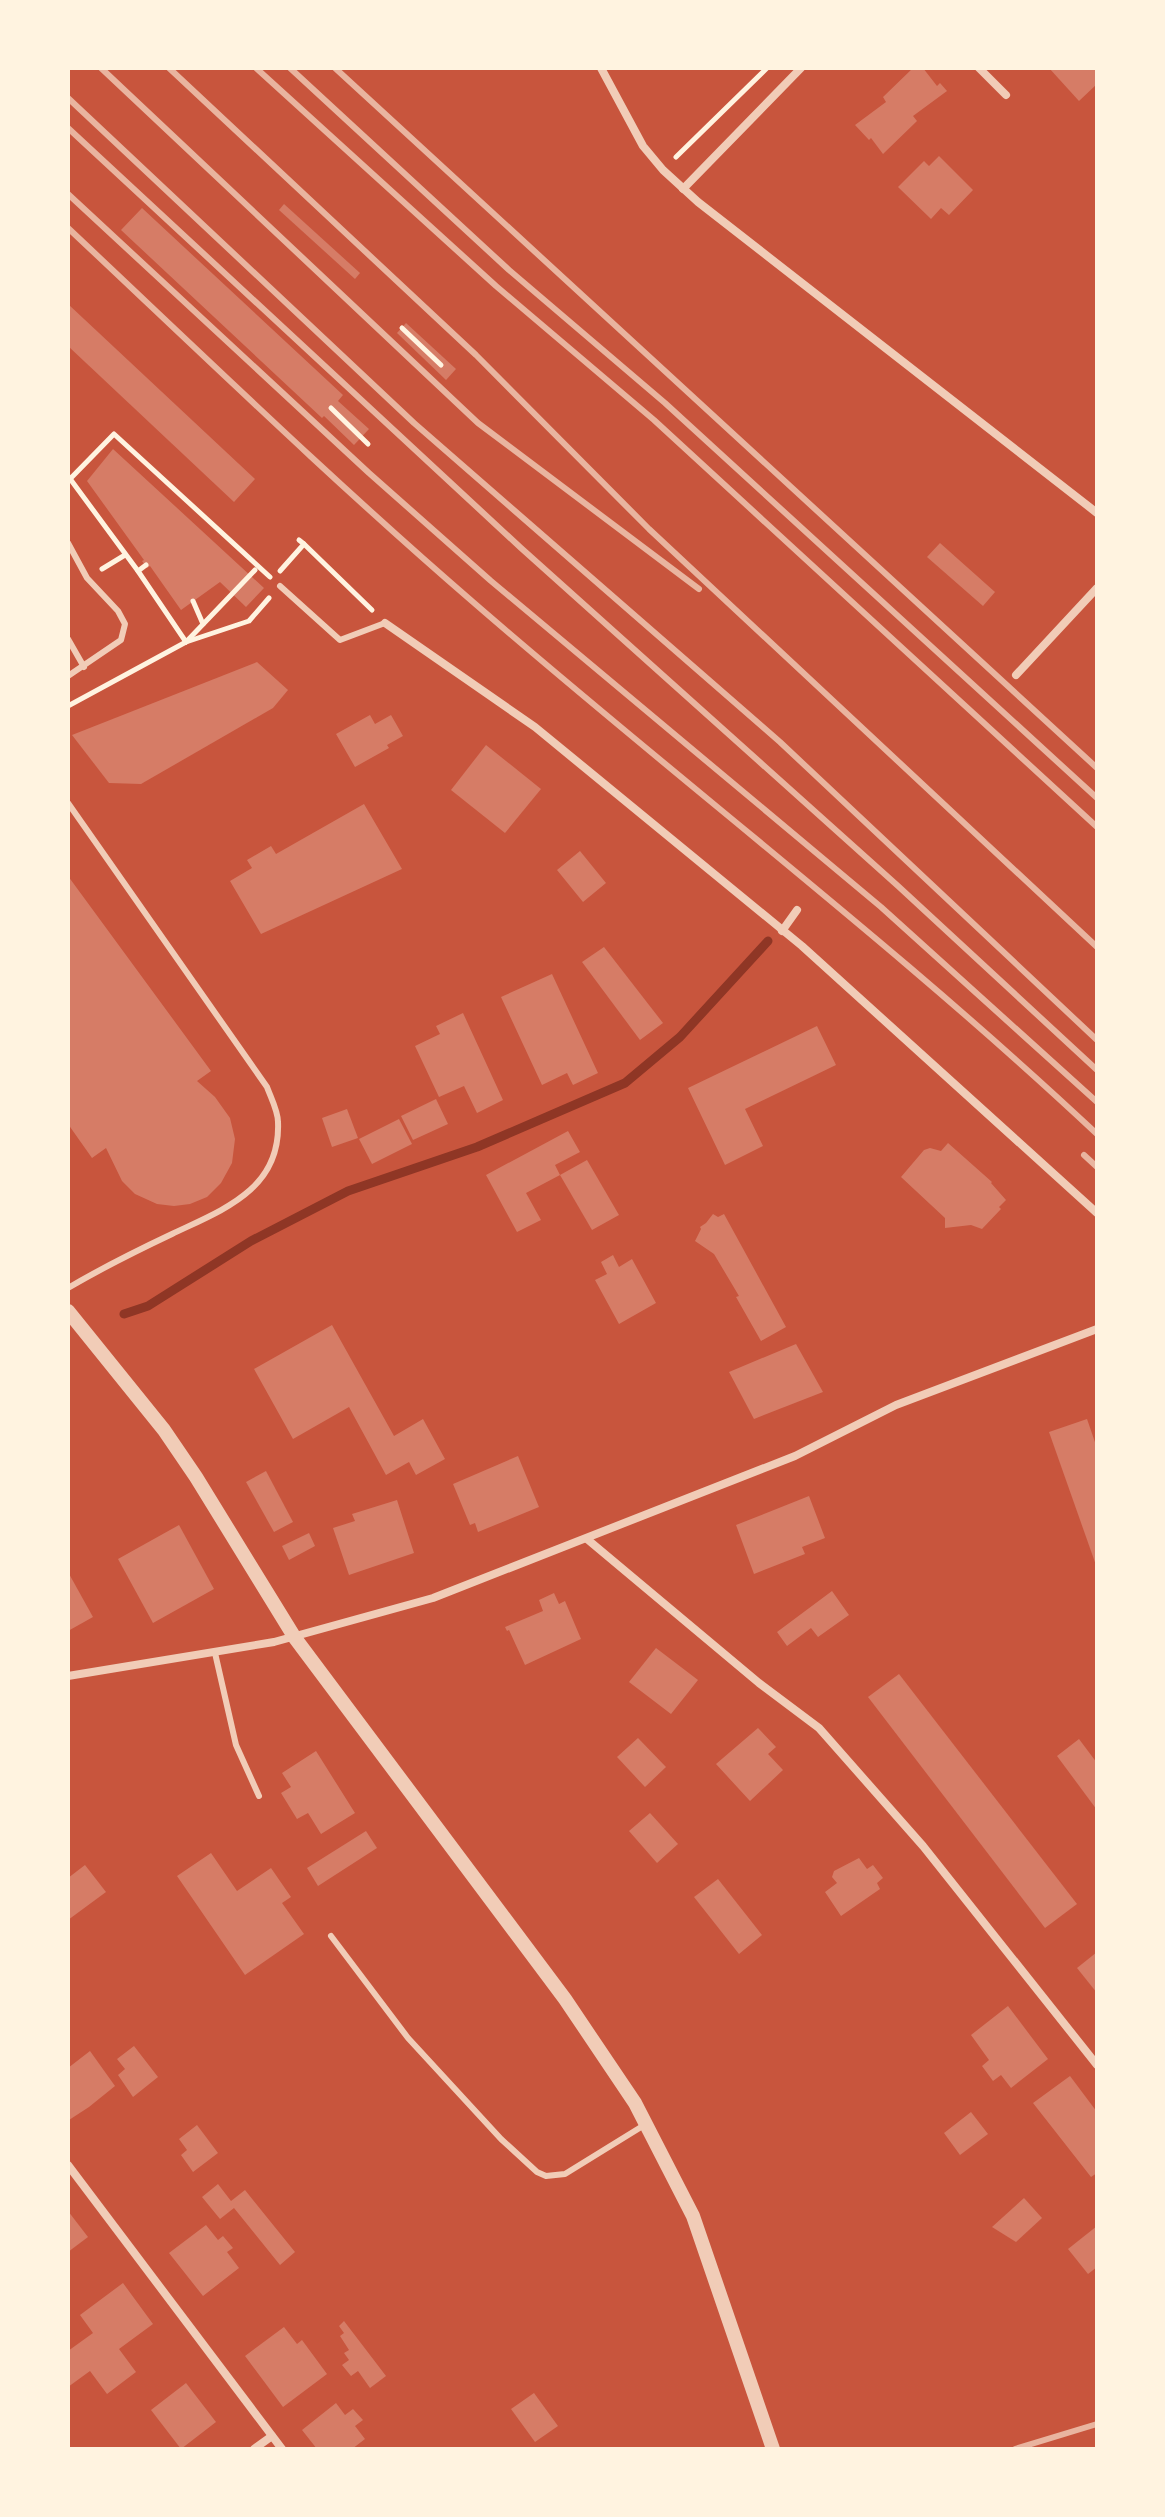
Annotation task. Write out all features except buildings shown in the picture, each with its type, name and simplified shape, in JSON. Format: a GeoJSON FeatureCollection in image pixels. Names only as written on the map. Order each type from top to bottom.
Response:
{"type":"FeatureCollection","features":[{"type":"Feature","properties":{"kind":"street"},"geometry":{"type":"LineString","coordinates":[[601,68],[643,146],[683,189],[1097,513]]}},
{"type":"Feature","properties":{"kind":"street"},"geometry":{"type":"LineString","coordinates":[[683,189],[801,68]]}},
{"type":"Feature","properties":{"kind":"street"},"geometry":{"type":"LineString","coordinates":[[979,68],[1006,95]]}},
{"type":"Feature","properties":{"kind":"street"},"geometry":{"type":"LineString","coordinates":[[1016,675],[1097,588]]}},
{"type":"Feature","properties":{"kind":"street"},"geometry":{"type":"LineString","coordinates":[[385,623],[535,727],[802,946],[1097,1213]]}},
{"type":"Feature","properties":{"kind":"street"},"geometry":{"type":"LineString","coordinates":[[782,931],[797,910]]}},
{"type":"Feature","properties":{"kind":"street"},"geometry":{"type":"LineString","coordinates":[[68,1311],[164,1430],[295,1638],[565,1999],[635,2103],[693,2216],[768,2447]]}},
{"type":"Feature","properties":{"kind":"street"},"geometry":{"type":"LineString","coordinates":[[68,1676],[295,1638],[433,1598],[795,1456],[896,1405],[1097,1329]]}},
{"type":"Feature","properties":{"kind":"street"},"geometry":{"type":"LineString","coordinates":[[587,1539],[759,1683],[819,1728],[923,1846],[1097,2065]]}},
{"type":"Feature","properties":{"kind":"street"},"geometry":{"type":"LineString","coordinates":[[68,2165],[282,2449]]}},
{"type":"Feature","properties":{"kind":"street"},"geometry":{"type":"LineString","coordinates":[[254,2449],[272,2436]]}},
{"type":"Feature","properties":{"kind":"lane"},"geometry":{"type":"LineString","coordinates":[[68,543],[87,578],[118,611],[125,624],[121,640],[68,676]]}},
{"type":"Feature","properties":{"kind":"lane"},"geometry":{"type":"LineString","coordinates":[[280,586],[340,640],[385,623]]}},
{"type":"Feature","properties":{"kind":"lane"},"geometry":{"type":"LineString","coordinates":[[68,639],[84,667]]}},
{"type":"Feature","properties":{"kind":"lane"},"geometry":{"type":"LineString","coordinates":[[68,803],[267,1087],[279,1120],[275,1149],[263,1178],[238,1202],[109,1264],[68,1288]]}},
{"type":"Feature","properties":{"kind":"lane"},"geometry":{"type":"LineString","coordinates":[[215,1653],[236,1745],[259,1796]]}},
{"type":"Feature","properties":{"kind":"lane"},"geometry":{"type":"LineString","coordinates":[[331,1936],[408,2038],[501,2139],[537,2172],[546,2176],[565,2174],[646,2124]]}},
{"type":"Feature","properties":{"kind":"path"},"geometry":{"type":"LineString","coordinates":[[675,158],[767,68]]}},
{"type":"Feature","properties":{"kind":"path"},"geometry":{"type":"LineString","coordinates":[[402,328],[441,365]]}},
{"type":"Feature","properties":{"kind":"path"},"geometry":{"type":"LineString","coordinates":[[331,408],[368,444]]}},
{"type":"Feature","properties":{"kind":"path"},"geometry":{"type":"LineString","coordinates":[[186,642],[69,477],[114,434],[273,579],[302,542],[385,623]]}},
{"type":"Feature","properties":{"kind":"path"},"geometry":{"type":"LineString","coordinates":[[138,571],[146,565]]}},
{"type":"Feature","properties":{"kind":"path"},"geometry":{"type":"LineString","coordinates":[[186,642],[255,570]]}},
{"type":"Feature","properties":{"kind":"path"},"geometry":{"type":"LineString","coordinates":[[68,706],[186,642],[249,621],[280,586]]}},
{"type":"Feature","properties":{"kind":"path"},"geometry":{"type":"LineString","coordinates":[[193,601],[203,624]]}},
{"type":"Feature","properties":{"kind":"waterway"},"geometry":{"type":"LineString","coordinates":[[124,1314],[148,1306],[251,1241],[348,1191],[477,1147],[625,1083],[680,1037],[768,941]]}},
{"type":"Feature","properties":{"kind":"railway"},"geometry":{"type":"LineString","coordinates":[[101,68],[478,423],[699,589]]}},
{"type":"Feature","properties":{"kind":"railway"},"geometry":{"type":"LineString","coordinates":[[169,68],[476,355],[649,529],[1097,947]]}},
{"type":"Feature","properties":{"kind":"railway"},"geometry":{"type":"LineString","coordinates":[[256,68],[496,286],[654,420],[1097,827]]}},
{"type":"Feature","properties":{"kind":"railway"},"geometry":{"type":"LineString","coordinates":[[290,68],[509,270],[665,403],[1097,798]]}},
{"type":"Feature","properties":{"kind":"railway"},"geometry":{"type":"LineString","coordinates":[[335,68],[1097,768]]}},
{"type":"Feature","properties":{"kind":"railway"},"geometry":{"type":"LineString","coordinates":[[68,98],[414,423],[780,742],[1097,1040]]}},
{"type":"Feature","properties":{"kind":"railway"},"geometry":{"type":"LineString","coordinates":[[68,128],[521,548],[898,886],[1097,1070]]}},
{"type":"Feature","properties":{"kind":"railway"},"geometry":{"type":"LineString","coordinates":[[68,194],[369,473],[491,581],[881,907],[1097,1102]]}},
{"type":"Feature","properties":{"kind":"railway"},"geometry":{"type":"LineString","coordinates":[[68,228],[421,557],[945,997],[1097,1134]]}},
{"type":"Feature","properties":{"kind":"railway"},"geometry":{"type":"LineString","coordinates":[[1084,1155],[1097,1167]]}},
{"type":"Feature","properties":{"kind":"railway"},"geometry":{"type":"LineString","coordinates":[[1015,2449],[1097,2424]]}}]}
